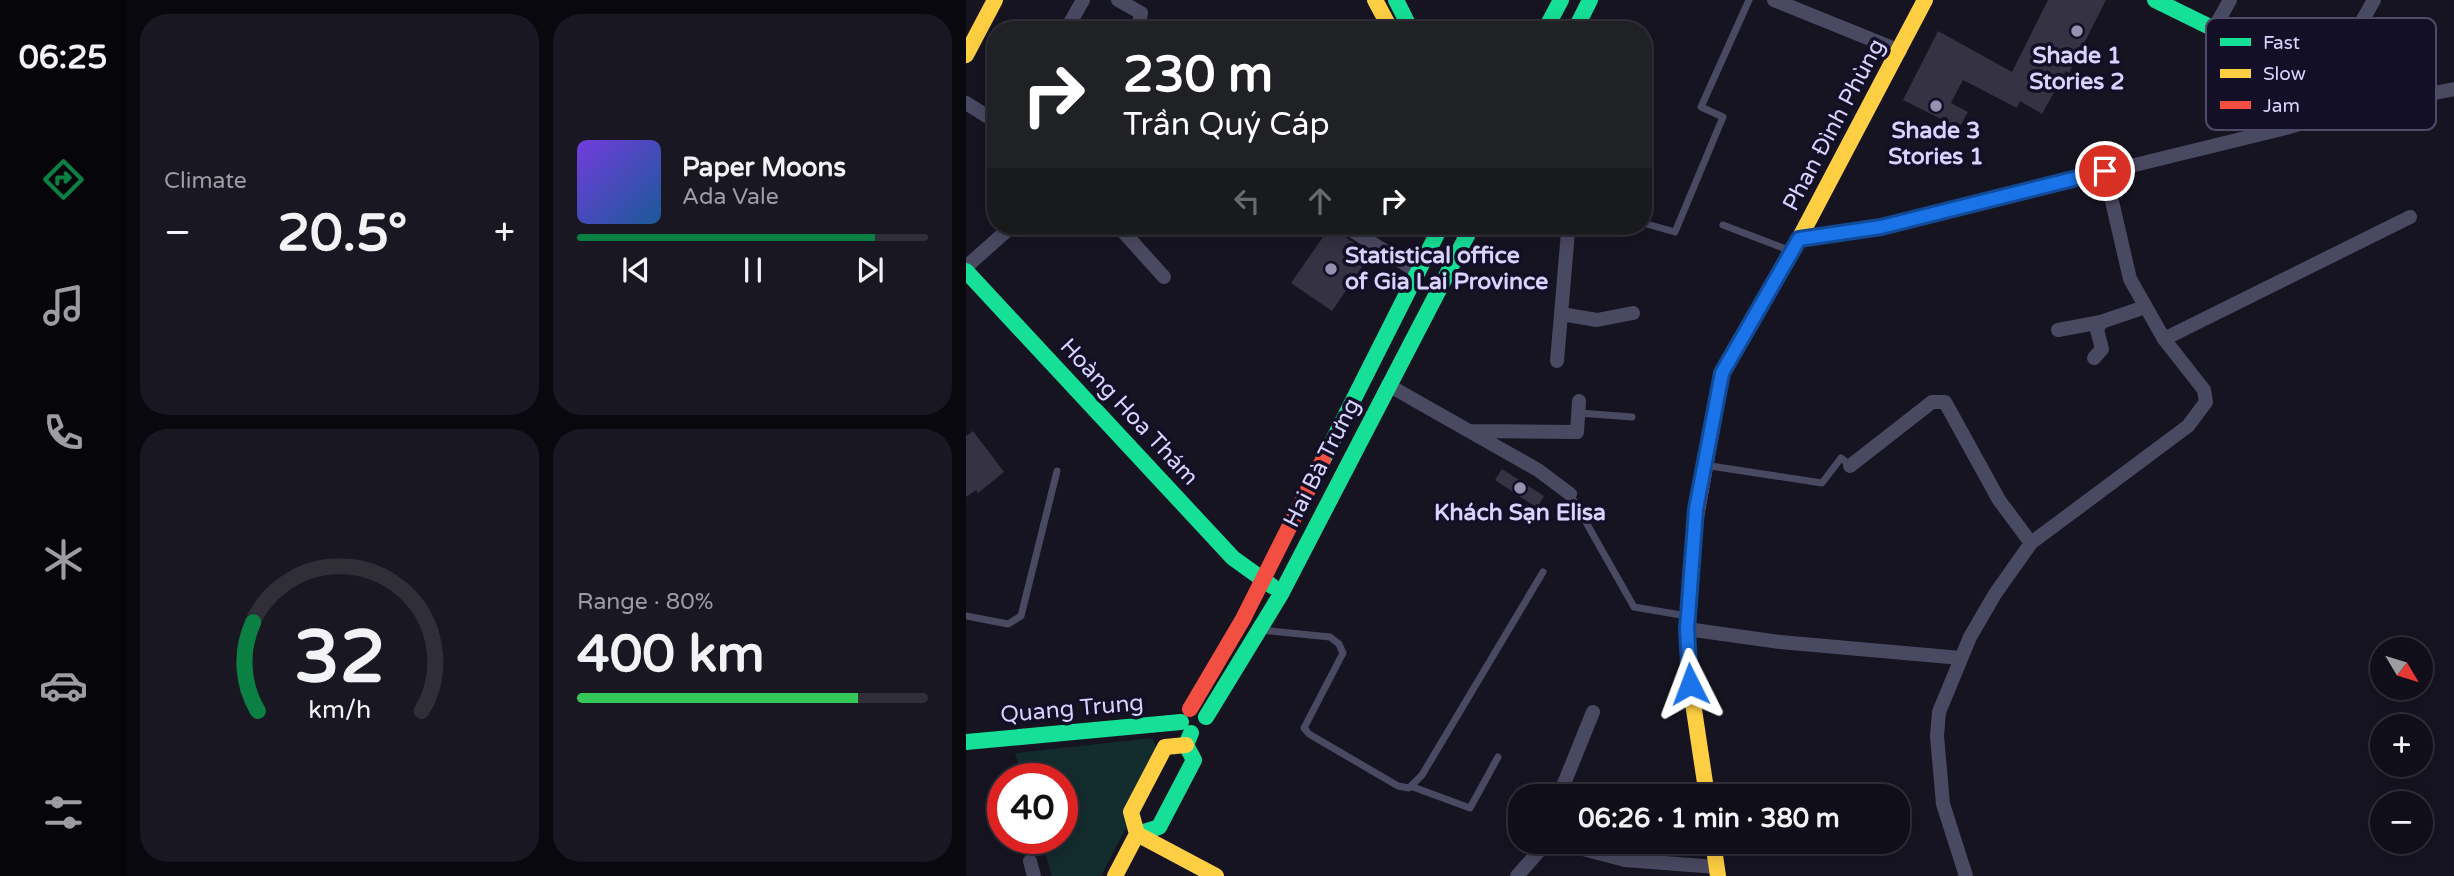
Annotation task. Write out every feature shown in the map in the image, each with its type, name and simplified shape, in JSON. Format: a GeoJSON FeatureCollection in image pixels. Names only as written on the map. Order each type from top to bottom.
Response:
{"type":"FeatureCollection","features":[{"type":"Feature","properties":{"kind":"street"},"geometry":{"type":"LineString","coordinates":[[966,55],[995,0]]}},
{"type":"Feature","properties":{"kind":"street"},"geometry":{"type":"LineString","coordinates":[[1071,21],[1083,0]]}},
{"type":"Feature","properties":{"kind":"street"},"geometry":{"type":"LineString","coordinates":[[1118,0],[1140,13],[1139,21]]}},
{"type":"Feature","properties":{"kind":"street"},"geometry":{"type":"LineString","coordinates":[[1376,0],[1386,21]]}},
{"type":"Feature","properties":{"kind":"street"},"geometry":{"type":"LineString","coordinates":[[1396,0],[1406,21]]}},
{"type":"Feature","properties":{"kind":"street"},"geometry":{"type":"LineString","coordinates":[[1550,21],[1561,0]]}},
{"type":"Feature","properties":{"kind":"street"},"geometry":{"type":"LineString","coordinates":[[1580,21],[1590,0]]}},
{"type":"Feature","properties":{"kind":"street"},"geometry":{"type":"LineString","coordinates":[[1774,0],[1900,51]]}},
{"type":"Feature","properties":{"kind":"street","name":"Phan Đình Phùng"},"geometry":{"type":"LineString","coordinates":[[1705,784],[1690,684],[1687,623],[1696,509],[1722,373],[1796,245],[1926,0]]}},
{"type":"Feature","properties":{"kind":"street"},"geometry":{"type":"LineString","coordinates":[[2155,0],[2206,26]]}},
{"type":"Feature","properties":{"kind":"street"},"geometry":{"type":"LineString","coordinates":[[2220,18],[2230,0]]}},
{"type":"Feature","properties":{"kind":"street"},"geometry":{"type":"LineString","coordinates":[[2364,18],[2374,0]]}},
{"type":"Feature","properties":{"kind":"street"},"geometry":{"type":"LineString","coordinates":[[2436,93],[2454,89]]}},
{"type":"Feature","properties":{"kind":"street"},"geometry":{"type":"LineString","coordinates":[[966,103],[987,116]]}},
{"type":"Feature","properties":{"kind":"street"},"geometry":{"type":"LineString","coordinates":[[1796,245],[1881,227],[2267,130]]}},
{"type":"Feature","properties":{"kind":"street"},"geometry":{"type":"LineString","coordinates":[[1966,876],[1943,804],[1937,736],[1940,712],[1961,658],[1995,594],[2031,543],[2188,425],[2204,407],[2204,390],[2164,338],[2130,279],[2105,171]]}},
{"type":"Feature","properties":{"kind":"street"},"geometry":{"type":"LineString","coordinates":[[2164,338],[2410,217]]}},
{"type":"Feature","properties":{"kind":"street"},"geometry":{"type":"LineString","coordinates":[[966,269],[1002,235]]}},
{"type":"Feature","properties":{"kind":"street"},"geometry":{"type":"LineString","coordinates":[[1126,235],[1164,277]]}},
{"type":"Feature","properties":{"kind":"street"},"geometry":{"type":"LineString","coordinates":[[1359,235],[1418,272]]}},
{"type":"Feature","properties":{"kind":"street"},"geometry":{"type":"LineString","coordinates":[[1115,876],[1137,834],[1131,812],[1165,747],[1187,727],[1436,235]]}},
{"type":"Feature","properties":{"kind":"street","name":"Hai Bà Trưng"},"geometry":{"type":"LineString","coordinates":[[1187,727],[1205,728],[1206,717],[1281,594],[1467,235]]}},
{"type":"Feature","properties":{"kind":"street"},"geometry":{"type":"LineString","coordinates":[[1557,361],[1567,235]]}},
{"type":"Feature","properties":{"kind":"street","name":"Hoàng Hoa Thám"},"geometry":{"type":"LineString","coordinates":[[966,269],[1233,558],[1281,594]]}},
{"type":"Feature","properties":{"kind":"street"},"geometry":{"type":"LineString","coordinates":[[2058,330],[2101,322],[2145,307]]}},
{"type":"Feature","properties":{"kind":"street"},"geometry":{"type":"LineString","coordinates":[[1561,314],[1597,320],[1633,313]]}},
{"type":"Feature","properties":{"kind":"street"},"geometry":{"type":"LineString","coordinates":[[2094,358],[2102,349],[2097,330],[2101,322]]}},
{"type":"Feature","properties":{"kind":"street"},"geometry":{"type":"LineString","coordinates":[[1388,385],[1555,481],[1570,494]]}},
{"type":"Feature","properties":{"kind":"street"},"geometry":{"type":"LineString","coordinates":[[1850,466],[1932,402],[1945,402],[1999,500],[2031,543]]}},
{"type":"Feature","properties":{"kind":"street"},"geometry":{"type":"LineString","coordinates":[[1467,431],[1577,432],[1579,407]]}},
{"type":"Feature","properties":{"kind":"street"},"geometry":{"type":"LineString","coordinates":[[1243,619],[1260,630]]}},
{"type":"Feature","properties":{"kind":"street"},"geometry":{"type":"LineString","coordinates":[[1687,623],[1780,642],[1961,658]]}},
{"type":"Feature","properties":{"kind":"street"},"geometry":{"type":"LineString","coordinates":[[1564,784],[1593,712]]}},
{"type":"Feature","properties":{"kind":"street"},"geometry":{"type":"LineString","coordinates":[[1137,834],[1159,827],[1194,760],[1187,727]]}},
{"type":"Feature","properties":{"kind":"street","name":"Quang Trung"},"geometry":{"type":"LineString","coordinates":[[966,742],[1187,727]]}},
{"type":"Feature","properties":{"kind":"street"},"geometry":{"type":"LineString","coordinates":[[1137,834],[1216,876]]}},
{"type":"Feature","properties":{"kind":"street"},"geometry":{"type":"LineString","coordinates":[[1517,876],[1536,854]]}},
{"type":"Feature","properties":{"kind":"street"},"geometry":{"type":"LineString","coordinates":[[1602,854],[1625,860],[1718,872],[1715,854]]}},
{"type":"Feature","properties":{"kind":"street"},"geometry":{"type":"LineString","coordinates":[[1030,862],[1034,876]]}},
{"type":"Feature","properties":{"kind":"lane"},"geometry":{"type":"LineString","coordinates":[[1652,226],[1675,232],[1723,117],[1701,107],[1749,0]]}},
{"type":"Feature","properties":{"kind":"lane"},"geometry":{"type":"LineString","coordinates":[[1723,225],[1796,245]]}},
{"type":"Feature","properties":{"kind":"lane"},"geometry":{"type":"LineString","coordinates":[[1579,407],[1632,417]]}},
{"type":"Feature","properties":{"kind":"lane"},"geometry":{"type":"LineString","coordinates":[[1704,465],[1822,483],[1841,458],[1850,466]]}},
{"type":"Feature","properties":{"kind":"lane"},"geometry":{"type":"LineString","coordinates":[[966,616],[1008,624],[1021,616],[1057,471]]}},
{"type":"Feature","properties":{"kind":"lane"},"geometry":{"type":"LineString","coordinates":[[1570,494],[1634,607],[1687,623]]}},
{"type":"Feature","properties":{"kind":"lane"},"geometry":{"type":"LineString","coordinates":[[1413,787],[1543,572]]}},
{"type":"Feature","properties":{"kind":"lane"},"geometry":{"type":"LineString","coordinates":[[1260,630],[1330,637],[1339,644],[1343,653],[1304,728],[1309,734],[1398,786],[1413,787],[1470,808],[1498,757]]}},
{"type":"Feature","properties":{"kind":"green space"},"geometry":{"type":"Polygon","coordinates":[[[1152,738],[1162,759],[1101,876],[1052,876],[1045,854],[1078,854],[1078,763],[1018,763],[1015,753],[1152,738]]]}},
{"type":"Feature","properties":{"kind":"building"},"geometry":{"type":"Polygon","coordinates":[[[2048,0],[2106,0],[2069,73],[2066,71],[2042,114],[2020,101],[2017,108],[1963,80],[1951,103],[1968,112],[1959,128],[1903,100],[1938,31],[2012,72],[2048,0]]]}},
{"type":"Feature","properties":{"kind":"building","name":"Statistical office of Gia Lai Province"},"geometry":{"type":"Polygon","coordinates":[[[1324,235],[1342,235],[1371,254],[1332,311],[1291,283],[1324,235]]]}},
{"type":"Feature","properties":{"kind":"building"},"geometry":{"type":"Polygon","coordinates":[[[973,431],[1004,472],[978,493],[976,490],[966,497],[966,436],[973,431]]]}},
{"type":"Feature","properties":{"kind":"building","name":"Khách Sạn Elisa"},"geometry":{"type":"Polygon","coordinates":[[[1502,469],[1544,496],[1537,508],[1495,480],[1502,469]]]}},
{"type":"Feature","properties":{"kind":"traffic: fast"},"geometry":{"type":"LineString","coordinates":[[1396,0],[1406,21]]}},
{"type":"Feature","properties":{"kind":"traffic: fast"},"geometry":{"type":"LineString","coordinates":[[1550,21],[1561,0]]}},
{"type":"Feature","properties":{"kind":"traffic: fast"},"geometry":{"type":"LineString","coordinates":[[1580,21],[1590,0]]}},
{"type":"Feature","properties":{"kind":"traffic: fast"},"geometry":{"type":"LineString","coordinates":[[2155,0],[2206,25]]}},
{"type":"Feature","properties":{"kind":"traffic: fast"},"geometry":{"type":"LineString","coordinates":[[1323,460],[1436,235]]}},
{"type":"Feature","properties":{"kind":"traffic: fast"},"geometry":{"type":"LineString","coordinates":[[1206,717],[1281,594],[1467,235]]}},
{"type":"Feature","properties":{"kind":"traffic: fast"},"geometry":{"type":"LineString","coordinates":[[966,271],[1233,558],[1272,586]]}},
{"type":"Feature","properties":{"kind":"traffic: fast"},"geometry":{"type":"LineString","coordinates":[[966,742],[1181,722]]}},
{"type":"Feature","properties":{"kind":"traffic: fast"},"geometry":{"type":"LineString","coordinates":[[1137,834],[1159,827],[1194,760],[1186,745],[1191,733]]}},
{"type":"Feature","properties":{"kind":"traffic: slow"},"geometry":{"type":"LineString","coordinates":[[966,55],[995,0]]}},
{"type":"Feature","properties":{"kind":"traffic: slow"},"geometry":{"type":"LineString","coordinates":[[1375,0],[1386,21]]}},
{"type":"Feature","properties":{"kind":"traffic: slow"},"geometry":{"type":"LineString","coordinates":[[1747,329],[1799,239],[1925,0]]}},
{"type":"Feature","properties":{"kind":"traffic: slow"},"geometry":{"type":"LineString","coordinates":[[1695,522],[1687,629],[1690,683],[1705,784]]}},
{"type":"Feature","properties":{"kind":"traffic: slow"},"geometry":{"type":"LineString","coordinates":[[1115,876],[1137,834],[1131,812],[1165,747],[1186,745]]}},
{"type":"Feature","properties":{"kind":"traffic: slow"},"geometry":{"type":"LineString","coordinates":[[1137,834],[1216,876]]}},
{"type":"Feature","properties":{"kind":"traffic: slow"},"geometry":{"type":"LineString","coordinates":[[1715,854],[1718,876]]}},
{"type":"Feature","properties":{"kind":"traffic: jam"},"geometry":{"type":"LineString","coordinates":[[1695,522],[1722,373],[1747,329]]}},
{"type":"Feature","properties":{"kind":"traffic: jam"},"geometry":{"type":"LineString","coordinates":[[1190,709],[1243,619],[1323,460]]}},
{"type":"Feature","properties":{"kind":"place","name":"Shade 1 Stories 2"},"geometry":{"type":"Point","coordinates":[2077,31]}},
{"type":"Feature","properties":{"kind":"place","name":"Shade 3 Stories 1"},"geometry":{"type":"Point","coordinates":[1936,106]}},
{"type":"Feature","properties":{"kind":"place","name":"Statistical office of Gia Lai Province"},"geometry":{"type":"Point","coordinates":[1331,269]}},
{"type":"Feature","properties":{"kind":"place","name":"Khách Sạn Elisa"},"geometry":{"type":"Point","coordinates":[1520,488]}},
{"type":"Feature","properties":{"kind":"route"},"geometry":{"type":"LineString","coordinates":[[1690,684],[1687,629],[1696,509],[1722,373],[1799,239],[1881,227],[2105,171]]}}]}
